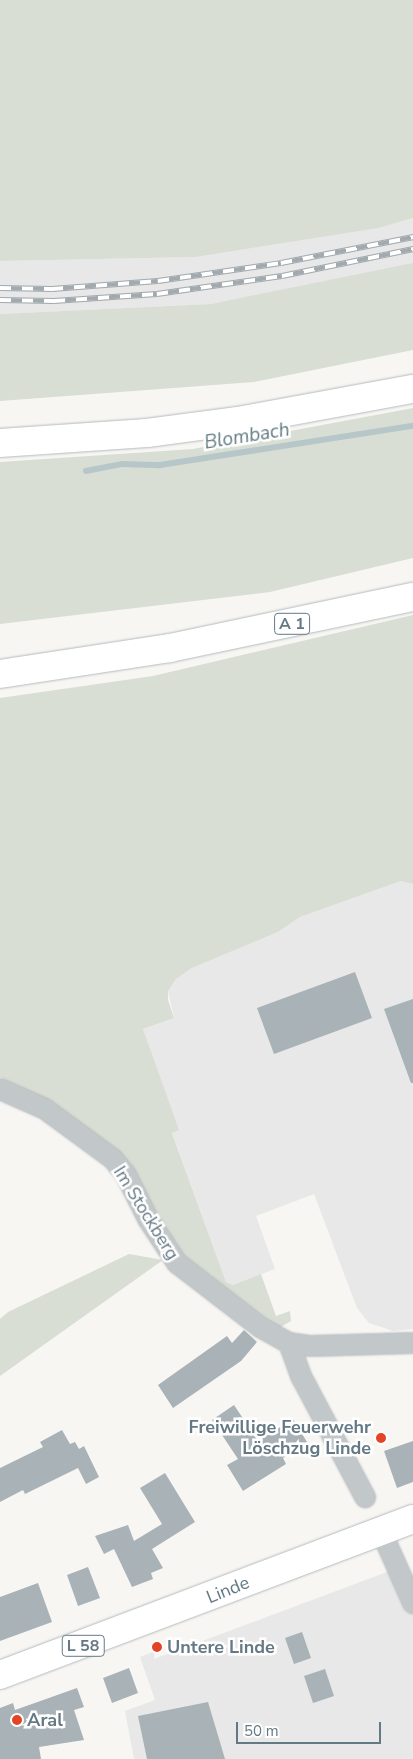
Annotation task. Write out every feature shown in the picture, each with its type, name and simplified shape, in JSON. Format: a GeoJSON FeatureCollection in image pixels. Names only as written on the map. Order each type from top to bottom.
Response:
{"type":"FeatureCollection","features":[{"type":"Feature","properties":{"kind":"main road"},"geometry":{"type":"LineString","coordinates":[[0,443],[147,433],[238,421],[413,389]]}},
{"type":"Feature","properties":{"kind":"main road","name":"A 1"},"geometry":{"type":"LineString","coordinates":[[0,674],[170,648],[413,597]]}},
{"type":"Feature","properties":{"kind":"main road","name":"L 58"},"geometry":{"type":"LineString","coordinates":[[381,1530],[413,1519]]}},
{"type":"Feature","properties":{"kind":"main road","name":"Linde"},"geometry":{"type":"LineString","coordinates":[[0,1676],[381,1530]]}},
{"type":"Feature","properties":{"kind":"street","name":"Im Stockberg"},"geometry":{"type":"LineString","coordinates":[[0,1089],[45,1109],[113,1159],[126,1174],[148,1219],[177,1263],[260,1327],[289,1343],[311,1346],[413,1343]]}},
{"type":"Feature","properties":{"kind":"street"},"geometry":{"type":"LineString","coordinates":[[289,1343],[302,1378],[365,1497]]}},
{"type":"Feature","properties":{"kind":"street"},"geometry":{"type":"LineString","coordinates":[[381,1530],[413,1603]]}},
{"type":"Feature","properties":{"kind":"shaded area"},"geometry":{"type":"Polygon","coordinates":[[[0,0],[413,0],[413,218],[379,228],[196,257],[0,261],[0,0]]]}},
{"type":"Feature","properties":{"kind":"shaded area"},"geometry":{"type":"Polygon","coordinates":[[[413,218],[413,263],[392,270],[211,304],[0,314],[0,261],[196,257],[379,228],[413,218]]]}},
{"type":"Feature","properties":{"kind":"shaded area"},"geometry":{"type":"Polygon","coordinates":[[[413,263],[413,350],[254,382],[0,401],[0,314],[211,304],[413,263]]]}},
{"type":"Feature","properties":{"kind":"shaded area"},"geometry":{"type":"Polygon","coordinates":[[[413,408],[413,558],[270,592],[0,624],[0,462],[193,449],[413,408]]]}},
{"type":"Feature","properties":{"kind":"shaded area"},"geometry":{"type":"Polygon","coordinates":[[[413,615],[413,884],[401,881],[300,917],[278,932],[192,968],[176,979],[168,991],[168,1000],[174,1018],[143,1029],[179,1130],[172,1133],[226,1282],[233,1285],[261,1274],[276,1316],[290,1311],[291,1321],[279,1328],[194,1268],[62,1110],[0,1077],[0,698],[153,676],[413,615]]]}},
{"type":"Feature","properties":{"kind":"shaded area"},"geometry":{"type":"Polygon","coordinates":[[[401,881],[413,884],[413,1329],[393,1331],[369,1323],[357,1308],[314,1194],[256,1216],[275,1269],[233,1285],[226,1282],[172,1132],[178,1130],[143,1029],[174,1018],[168,991],[176,979],[192,968],[278,932],[300,917],[401,881]]]}},
{"type":"Feature","properties":{"kind":"shaded area"},"geometry":{"type":"Polygon","coordinates":[[[129,1254],[163,1260],[0,1376],[0,1319],[8,1312],[129,1254]]]}},
{"type":"Feature","properties":{"kind":"shaded area"},"geometry":{"type":"Polygon","coordinates":[[[395,1569],[413,1614],[413,1759],[134,1759],[125,1711],[155,1700],[140,1657],[155,1651],[154,1659],[395,1569]]]}},
{"type":"Feature","properties":{"kind":"building"},"geometry":{"type":"Polygon","coordinates":[[[355,972],[372,1018],[274,1054],[257,1008],[355,972]]]}},
{"type":"Feature","properties":{"kind":"building"},"geometry":{"type":"Polygon","coordinates":[[[413,999],[413,1083],[411,1083],[384,1009],[413,999]]]}},
{"type":"Feature","properties":{"kind":"building"},"geometry":{"type":"Polygon","coordinates":[[[244,1330],[257,1342],[241,1361],[173,1408],[158,1385],[227,1336],[232,1343],[244,1330]]]}},
{"type":"Feature","properties":{"kind":"building"},"geometry":{"type":"Polygon","coordinates":[[[234,1405],[258,1441],[293,1419],[307,1442],[283,1458],[286,1464],[243,1491],[227,1465],[238,1459],[212,1420],[234,1405]]]}},
{"type":"Feature","properties":{"kind":"building"},"geometry":{"type":"Polygon","coordinates":[[[62,1430],[70,1444],[75,1442],[79,1449],[84,1446],[99,1477],[86,1484],[78,1468],[25,1494],[23,1490],[0,1502],[0,1468],[43,1447],[40,1442],[62,1430]]]}},
{"type":"Feature","properties":{"kind":"building"},"geometry":{"type":"Polygon","coordinates":[[[413,1441],[413,1482],[397,1488],[384,1451],[413,1441]]]}},
{"type":"Feature","properties":{"kind":"building"},"geometry":{"type":"Polygon","coordinates":[[[165,1473],[195,1522],[152,1549],[163,1568],[151,1573],[153,1579],[132,1587],[114,1549],[104,1554],[95,1536],[128,1525],[134,1541],[162,1524],[140,1488],[165,1473]]]}},
{"type":"Feature","properties":{"kind":"building"},"geometry":{"type":"Polygon","coordinates":[[[88,1567],[100,1598],[78,1606],[67,1575],[88,1567]]]}},
{"type":"Feature","properties":{"kind":"building"},"geometry":{"type":"Polygon","coordinates":[[[38,1583],[52,1622],[0,1641],[0,1597],[38,1583]]]}},
{"type":"Feature","properties":{"kind":"building"},"geometry":{"type":"Polygon","coordinates":[[[302,1632],[311,1658],[294,1664],[285,1638],[302,1632]]]}},
{"type":"Feature","properties":{"kind":"building"},"geometry":{"type":"Polygon","coordinates":[[[129,1668],[138,1693],[112,1703],[103,1678],[129,1668]]]}},
{"type":"Feature","properties":{"kind":"building"},"geometry":{"type":"Polygon","coordinates":[[[325,1669],[334,1696],[313,1703],[304,1676],[325,1669]]]}},
{"type":"Feature","properties":{"kind":"building"},"geometry":{"type":"Polygon","coordinates":[[[77,1688],[84,1707],[74,1710],[84,1740],[39,1747],[41,1759],[0,1759],[0,1708],[13,1703],[15,1710],[77,1688]]]}},
{"type":"Feature","properties":{"kind":"building"},"geometry":{"type":"Polygon","coordinates":[[[208,1702],[225,1759],[147,1759],[138,1716],[208,1702]]]}},
{"type":"Feature","properties":{"kind":"waterway","name":"Blombach"},"geometry":{"type":"LineString","coordinates":[[86,471],[122,464],[160,465],[413,426]]}},
{"type":"Feature","properties":{"kind":"railway"},"geometry":{"type":"LineString","coordinates":[[0,288],[52,289],[158,281],[281,263],[413,237]]}},
{"type":"Feature","properties":{"kind":"railway"},"geometry":{"type":"LineString","coordinates":[[0,300],[54,301],[157,294],[282,276],[413,249]]}},
{"type":"Feature","properties":{"kind":"place","name":"Freiwillige Feuerwehr Löschzug Linde"},"geometry":{"type":"Point","coordinates":[381,1438]}},
{"type":"Feature","properties":{"kind":"place","name":"Untere Linde"},"geometry":{"type":"Point","coordinates":[157,1647]}},
{"type":"Feature","properties":{"kind":"place","name":"Aral"},"geometry":{"type":"Point","coordinates":[17,1720]}}]}
